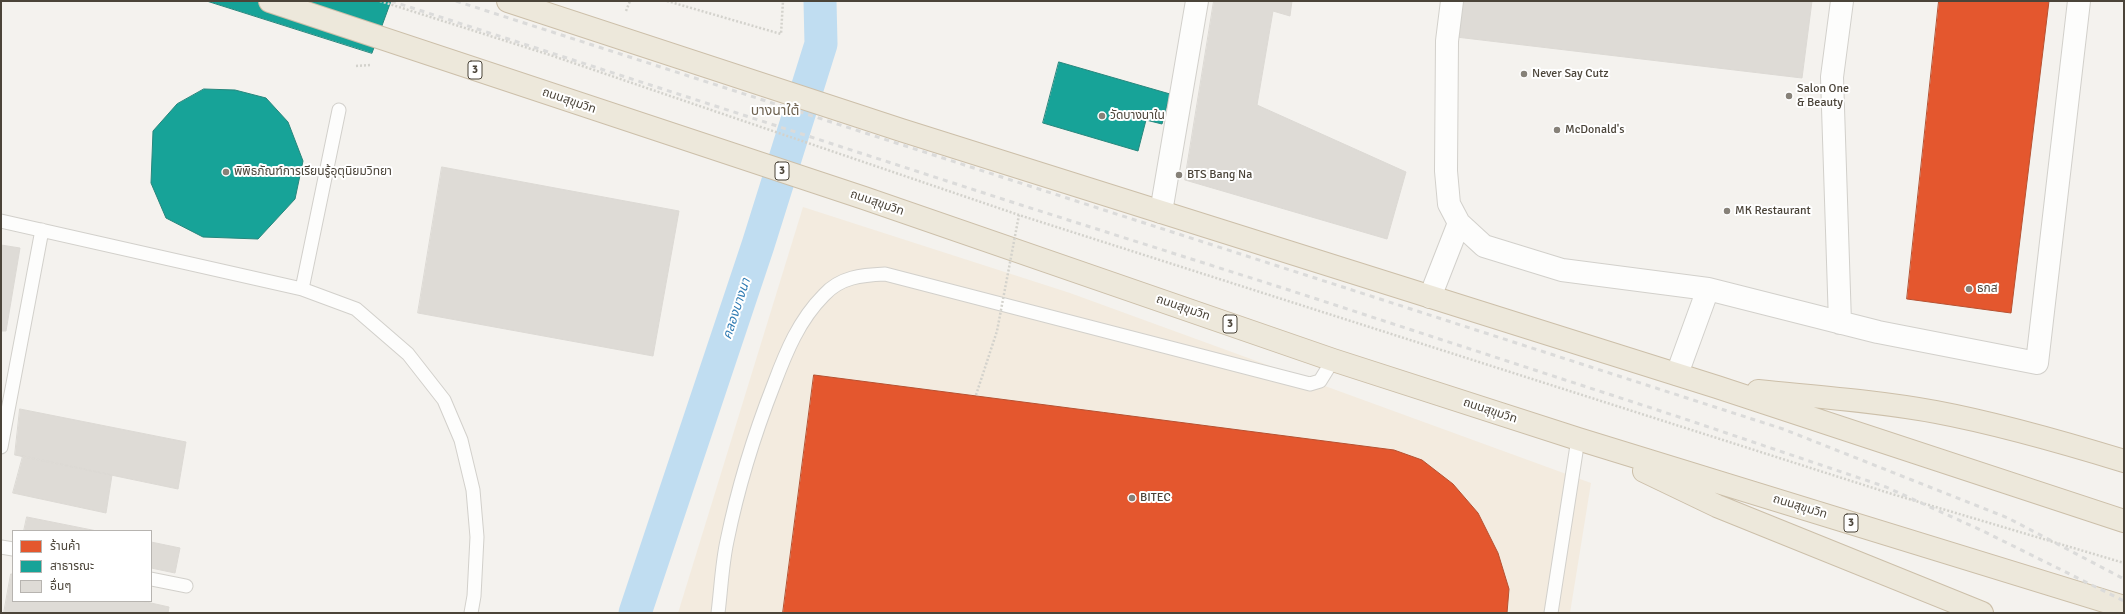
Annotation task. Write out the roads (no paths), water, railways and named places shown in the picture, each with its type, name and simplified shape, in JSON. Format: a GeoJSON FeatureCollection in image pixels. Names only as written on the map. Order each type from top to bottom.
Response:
{"type":"FeatureCollection","features":[{"type":"Feature","properties":{"kind":"highway","name":"ถนนสุขุมวิท"},"geometry":{"type":"LineString","coordinates":[[270,1],[884,205],[1333,360],[1578,439],[2124,607]]}},
{"type":"Feature","properties":{"kind":"highway"},"geometry":{"type":"LineString","coordinates":[[508,1],[901,130],[1677,374],[2124,521]]}},
{"type":"Feature","properties":{"kind":"highway"},"geometry":{"type":"LineString","coordinates":[[1717,387],[1866,402],[1934,412],[2042,436],[2124,461]]}},
{"type":"Feature","properties":{"kind":"highway"},"geometry":{"type":"LineString","coordinates":[[1578,439],[1718,506],[1982,613]]}},
{"type":"Feature","properties":{"kind":"street"},"geometry":{"type":"LineString","coordinates":[[1161,212],[1197,1]]}},
{"type":"Feature","properties":{"kind":"street"},"geometry":{"type":"LineString","coordinates":[[1452,1],[1447,41],[1446,171],[1449,204],[1459,223],[1484,246],[1562,270],[1708,289],[1878,332],[2037,363],[2079,1]]}},
{"type":"Feature","properties":{"kind":"street"},"geometry":{"type":"LineString","coordinates":[[1840,323],[1832,77],[1842,1]]}},
{"type":"Feature","properties":{"kind":"street"},"geometry":{"type":"LineString","coordinates":[[1430,297],[1459,223]]}},
{"type":"Feature","properties":{"kind":"street"},"geometry":{"type":"LineString","coordinates":[[1677,374],[1708,289]]}},
{"type":"Feature","properties":{"kind":"lane"},"geometry":{"type":"LineString","coordinates":[[302,289],[339,110]]}},
{"type":"Feature","properties":{"kind":"lane"},"geometry":{"type":"LineString","coordinates":[[1,221],[302,289],[356,309],[408,354],[444,400],[462,440],[473,490],[477,537],[474,596],[471,613]]}},
{"type":"Feature","properties":{"kind":"lane"},"geometry":{"type":"LineString","coordinates":[[1,447],[42,230]]}},
{"type":"Feature","properties":{"kind":"lane"},"geometry":{"type":"LineString","coordinates":[[718,613],[727,541],[755,431],[789,346],[796,334],[824,294],[843,281],[860,275],[885,274],[1310,384],[1320,380],[1333,360]]}},
{"type":"Feature","properties":{"kind":"lane"},"geometry":{"type":"LineString","coordinates":[[1551,613],[1578,439]]}},
{"type":"Feature","properties":{"kind":"lane"},"geometry":{"type":"LineString","coordinates":[[1,547],[12,549]]}},
{"type":"Feature","properties":{"kind":"lane"},"geometry":{"type":"LineString","coordinates":[[152,579],[186,586]]}},
{"type":"Feature","properties":{"kind":"waterway","name":"คลองบางนา"},"geometry":{"type":"LineString","coordinates":[[635,613],[758,245],[821,44],[820,1]]}},
{"type":"Feature","properties":{"kind":"railway"},"geometry":{"type":"LineString","coordinates":[[391,1],[1289,290],[1682,418],[1886,487],[1983,531],[2124,601]]}},
{"type":"Feature","properties":{"kind":"railway"},"geometry":{"type":"LineString","coordinates":[[456,1],[1783,429],[2008,518],[2124,579]]}},
{"type":"Feature","properties":{"kind":"place","name":"Never Say Cutz"},"geometry":{"type":"Point","coordinates":[1524,74]}},
{"type":"Feature","properties":{"kind":"place","name":"Salon One & Beauty"},"geometry":{"type":"Point","coordinates":[1789,96]}},
{"type":"Feature","properties":{"kind":"place","name":"วัดบางนาใน"},"geometry":{"type":"Point","coordinates":[1102,116]}},
{"type":"Feature","properties":{"kind":"place","name":"McDonald's"},"geometry":{"type":"Point","coordinates":[1557,130]}},
{"type":"Feature","properties":{"kind":"place","name":"พิพิธภัณฑ์การเรียนรู้อุตุนิยมวิทยา"},"geometry":{"type":"Point","coordinates":[226,172]}},
{"type":"Feature","properties":{"kind":"place","name":"BTS Bang Na"},"geometry":{"type":"Point","coordinates":[1179,175]}},
{"type":"Feature","properties":{"kind":"place","name":"MK Restaurant"},"geometry":{"type":"Point","coordinates":[1727,211]}},
{"type":"Feature","properties":{"kind":"place","name":"ธกส"},"geometry":{"type":"Point","coordinates":[1969,289]}},
{"type":"Feature","properties":{"kind":"place","name":"BITEC"},"geometry":{"type":"Point","coordinates":[1132,498]}},
{"type":"Feature","properties":{"kind":"district","name":"บางนาใต้"},"geometry":{"type":"Point","coordinates":[775,111]}}]}
